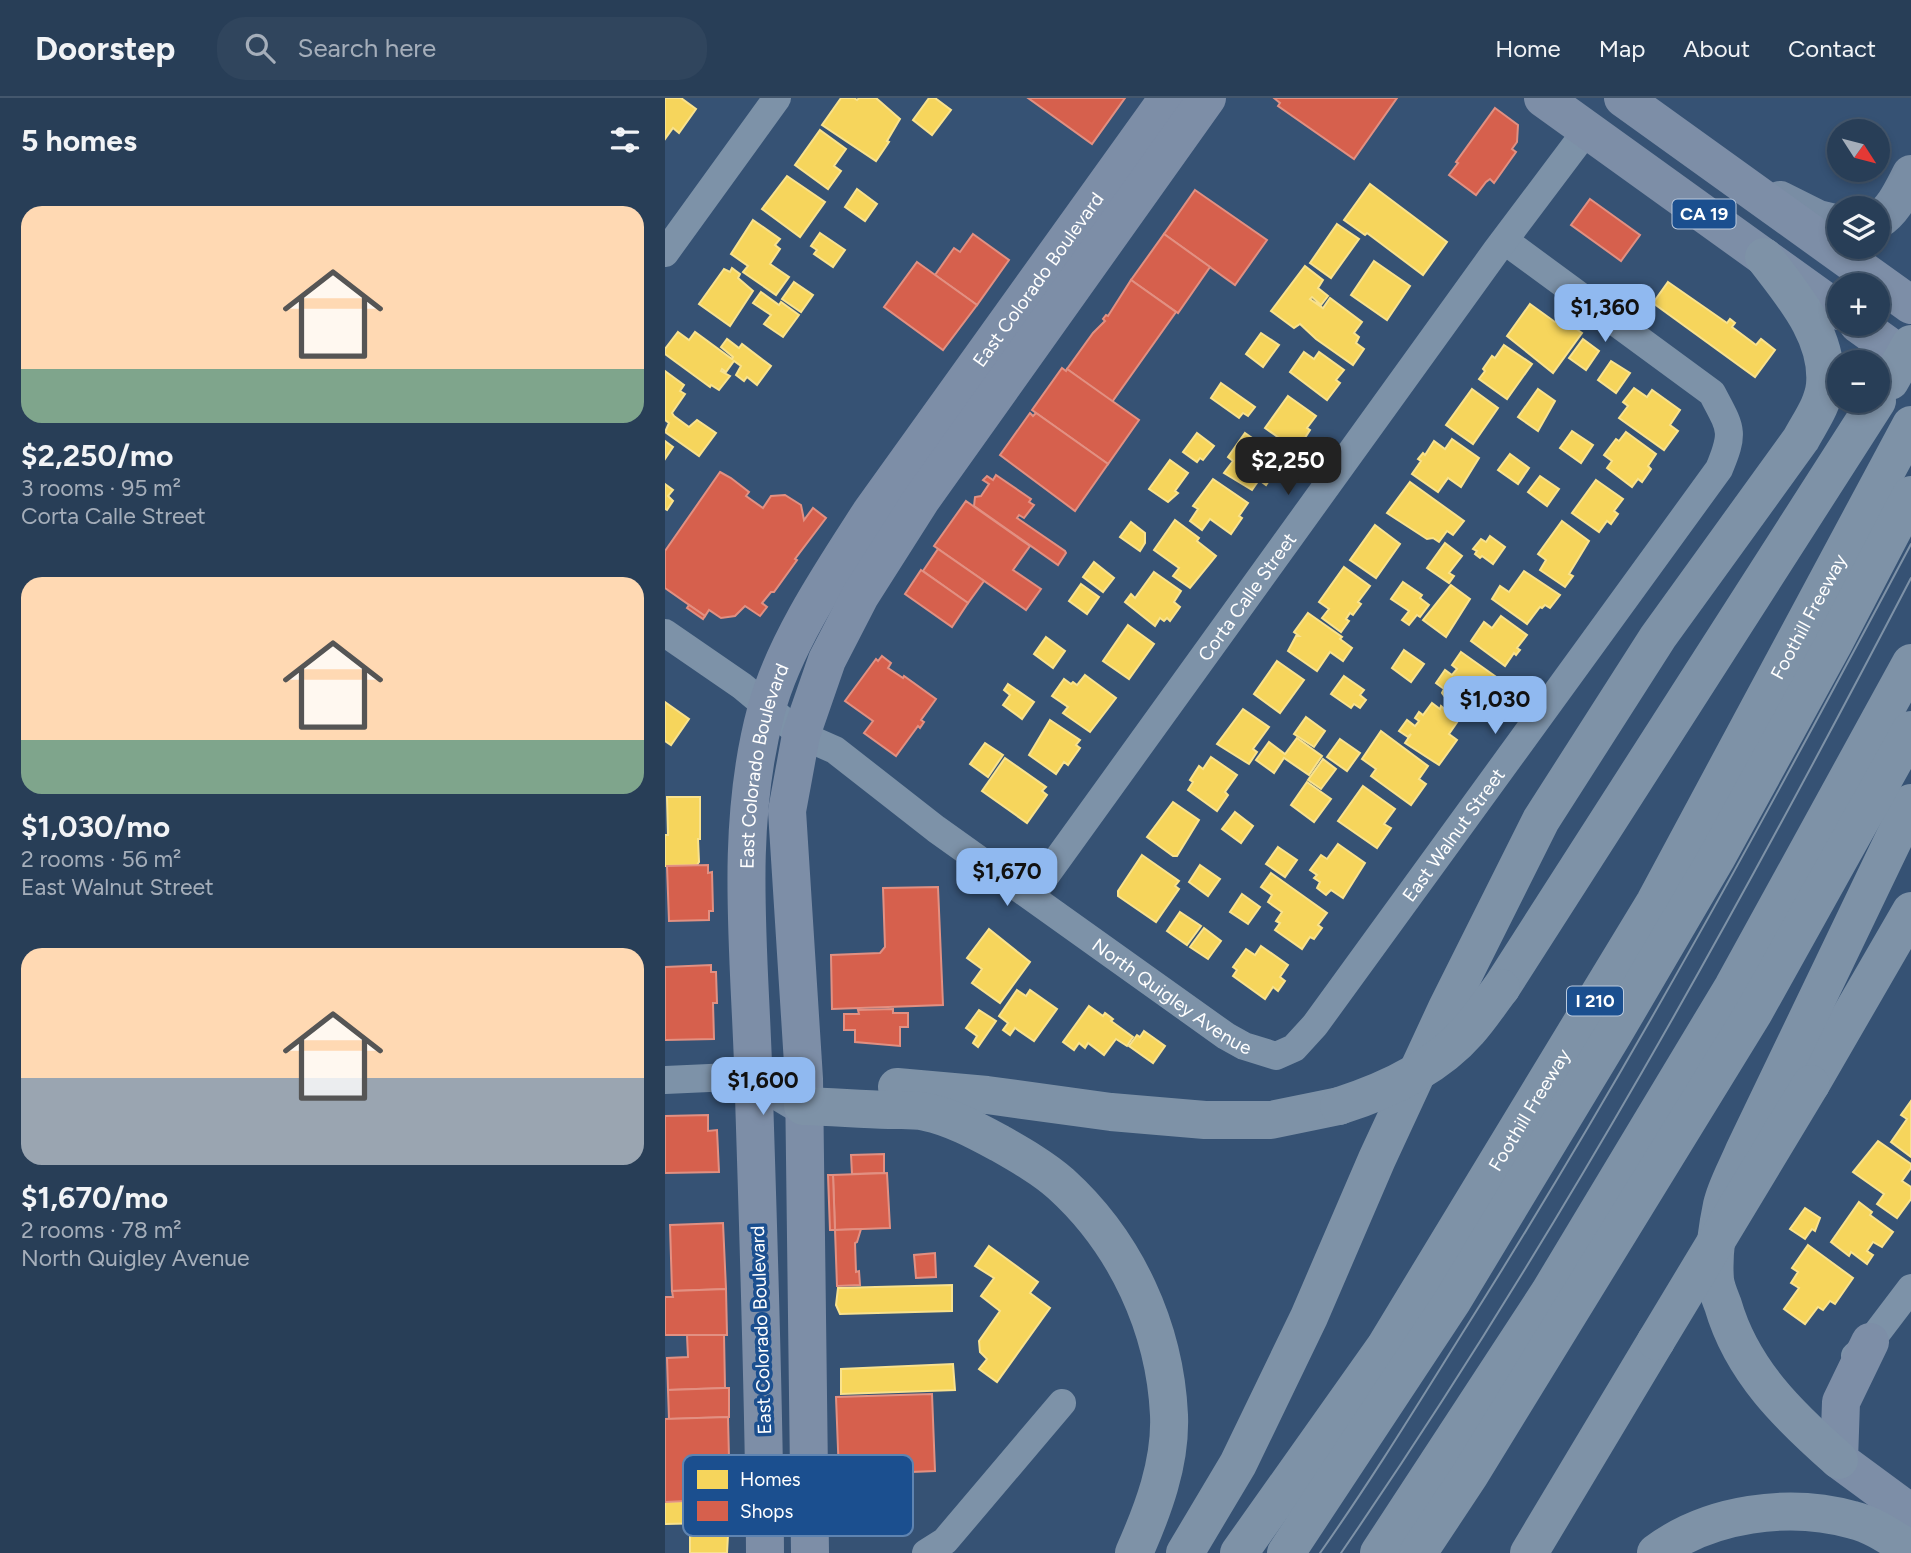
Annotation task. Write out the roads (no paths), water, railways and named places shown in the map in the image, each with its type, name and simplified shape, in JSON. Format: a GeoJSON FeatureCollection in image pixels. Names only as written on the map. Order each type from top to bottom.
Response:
{"type":"FeatureCollection","features":[{"type":"Feature","properties":{"kind":"highway"},"geometry":{"type":"LineString","coordinates":[[1185,1553],[1238,1464],[1309,1317],[1377,1159],[1441,1021],[1541,820],[1658,637],[1801,439],[1817,412],[1825,387],[1820,342],[1799,302],[1764,257]]}},
{"type":"Feature","properties":{"kind":"highway"},"geometry":{"type":"LineString","coordinates":[[1890,384],[1911,344]]}},
{"type":"Feature","properties":{"kind":"highway"},"geometry":{"type":"LineString","coordinates":[[804,1093],[987,1095],[1111,1112],[1205,1121],[1271,1120],[1339,1106],[1373,1095],[1425,1067],[1468,1032],[1501,988],[1872,413]]}},
{"type":"Feature","properties":{"kind":"highway","name":"Foothill Freeway"},"geometry":{"type":"LineString","coordinates":[[1239,1553],[1385,1347],[1655,902],[1911,425]]}},
{"type":"Feature","properties":{"kind":"highway"},"geometry":{"type":"LineString","coordinates":[[1286,1553],[1453,1300],[1621,1021],[1723,845],[1834,643],[1911,495]]}},
{"type":"Feature","properties":{"kind":"highway"},"geometry":{"type":"LineString","coordinates":[[1379,1553],[1549,1293],[1733,987],[1911,663]]}},
{"type":"Feature","properties":{"kind":"highway"},"geometry":{"type":"LineString","coordinates":[[1418,1553],[1469,1476],[1755,1012],[1911,730]]}},
{"type":"Feature","properties":{"kind":"highway"},"geometry":{"type":"LineString","coordinates":[[1839,1460],[1800,1426],[1766,1389],[1741,1352],[1729,1326],[1716,1281],[1716,1245],[1723,1203],[1744,1151],[1911,803]]}},
{"type":"Feature","properties":{"kind":"highway"},"geometry":{"type":"LineString","coordinates":[[1529,1553],[1811,1084],[1911,911]]}},
{"type":"Feature","properties":{"kind":"highway"},"geometry":{"type":"LineString","coordinates":[[804,1093],[926,1112],[977,1130],[1017,1153],[1060,1183],[1094,1219],[1127,1267],[1140,1292],[1151,1319],[1165,1377],[1169,1417],[1165,1465],[1152,1510],[1133,1553]]}},
{"type":"Feature","properties":{"kind":"highway"},"geometry":{"type":"LineString","coordinates":[[1656,1553],[1671,1541],[1701,1527],[1774,1512],[1813,1513],[1854,1520],[1884,1533],[1911,1550]]}},
{"type":"Feature","properties":{"kind":"main road","name":"East Colorado Boulevard"},"geometry":{"type":"LineString","coordinates":[[765,1455],[746,871],[752,772],[766,709],[793,642],[831,574],[871,512],[1168,98]]}},
{"type":"Feature","properties":{"kind":"main road","name":"East Colorado Boulevard"},"geometry":{"type":"LineString","coordinates":[[809,1455],[804,1093],[787,811],[801,735],[827,660],[860,596],[921,500],[1207,98]]}},
{"type":"Feature","properties":{"kind":"main road","name":"CA 19"},"geometry":{"type":"LineString","coordinates":[[1543,98],[1827,302]]}},
{"type":"Feature","properties":{"kind":"main road","name":"CA 19"},"geometry":{"type":"LineString","coordinates":[[1623,98],[1911,305]]}},
{"type":"Feature","properties":{"kind":"main road"},"geometry":{"type":"LineString","coordinates":[[1718,165],[1792,207],[1827,221]]}},
{"type":"Feature","properties":{"kind":"main road"},"geometry":{"type":"LineString","coordinates":[[1890,210],[1911,174]]}},
{"type":"Feature","properties":{"kind":"main road"},"geometry":{"type":"LineString","coordinates":[[753,1076],[804,1093]]}},
{"type":"Feature","properties":{"kind":"main road"},"geometry":{"type":"LineString","coordinates":[[1870,1342],[1841,1402],[1839,1460],[1911,1513]]}},
{"type":"Feature","properties":{"kind":"street"},"geometry":{"type":"LineString","coordinates":[[665,253],[777,98]]}},
{"type":"Feature","properties":{"kind":"street","name":"Corta Calle Street"},"geometry":{"type":"LineString","coordinates":[[1031,895],[1587,130]]}},
{"type":"Feature","properties":{"kind":"street","name":"East Walnut Street"},"geometry":{"type":"LineString","coordinates":[[1276,1056],[1294,1048],[1315,1025],[1711,481],[1730,444],[1730,426],[1712,393],[1505,241]]}},
{"type":"Feature","properties":{"kind":"street","name":"North Quigley Avenue"},"geometry":{"type":"LineString","coordinates":[[665,633],[742,686],[766,709],[801,735],[835,750],[936,828],[1226,1036],[1244,1046],[1276,1056]]}},
{"type":"Feature","properties":{"kind":"street"},"geometry":{"type":"LineString","coordinates":[[665,1080],[753,1076]]}},
{"type":"Feature","properties":{"kind":"street"},"geometry":{"type":"LineString","coordinates":[[1836,1370],[1870,1342],[1911,1288]]}},
{"type":"Feature","properties":{"kind":"street"},"geometry":{"type":"LineString","coordinates":[[926,1553],[945,1541],[1062,1403]]}},
{"type":"Feature","properties":{"kind":"tram line"},"geometry":{"type":"LineString","coordinates":[[1320,1553],[1415,1409],[1586,1130],[1752,839],[1911,544]]}},
{"type":"Feature","properties":{"kind":"tram line"},"geometry":{"type":"LineString","coordinates":[[1341,1553],[1420,1436],[1495,1317],[1641,1075],[1778,828],[1911,578]]}}]}
